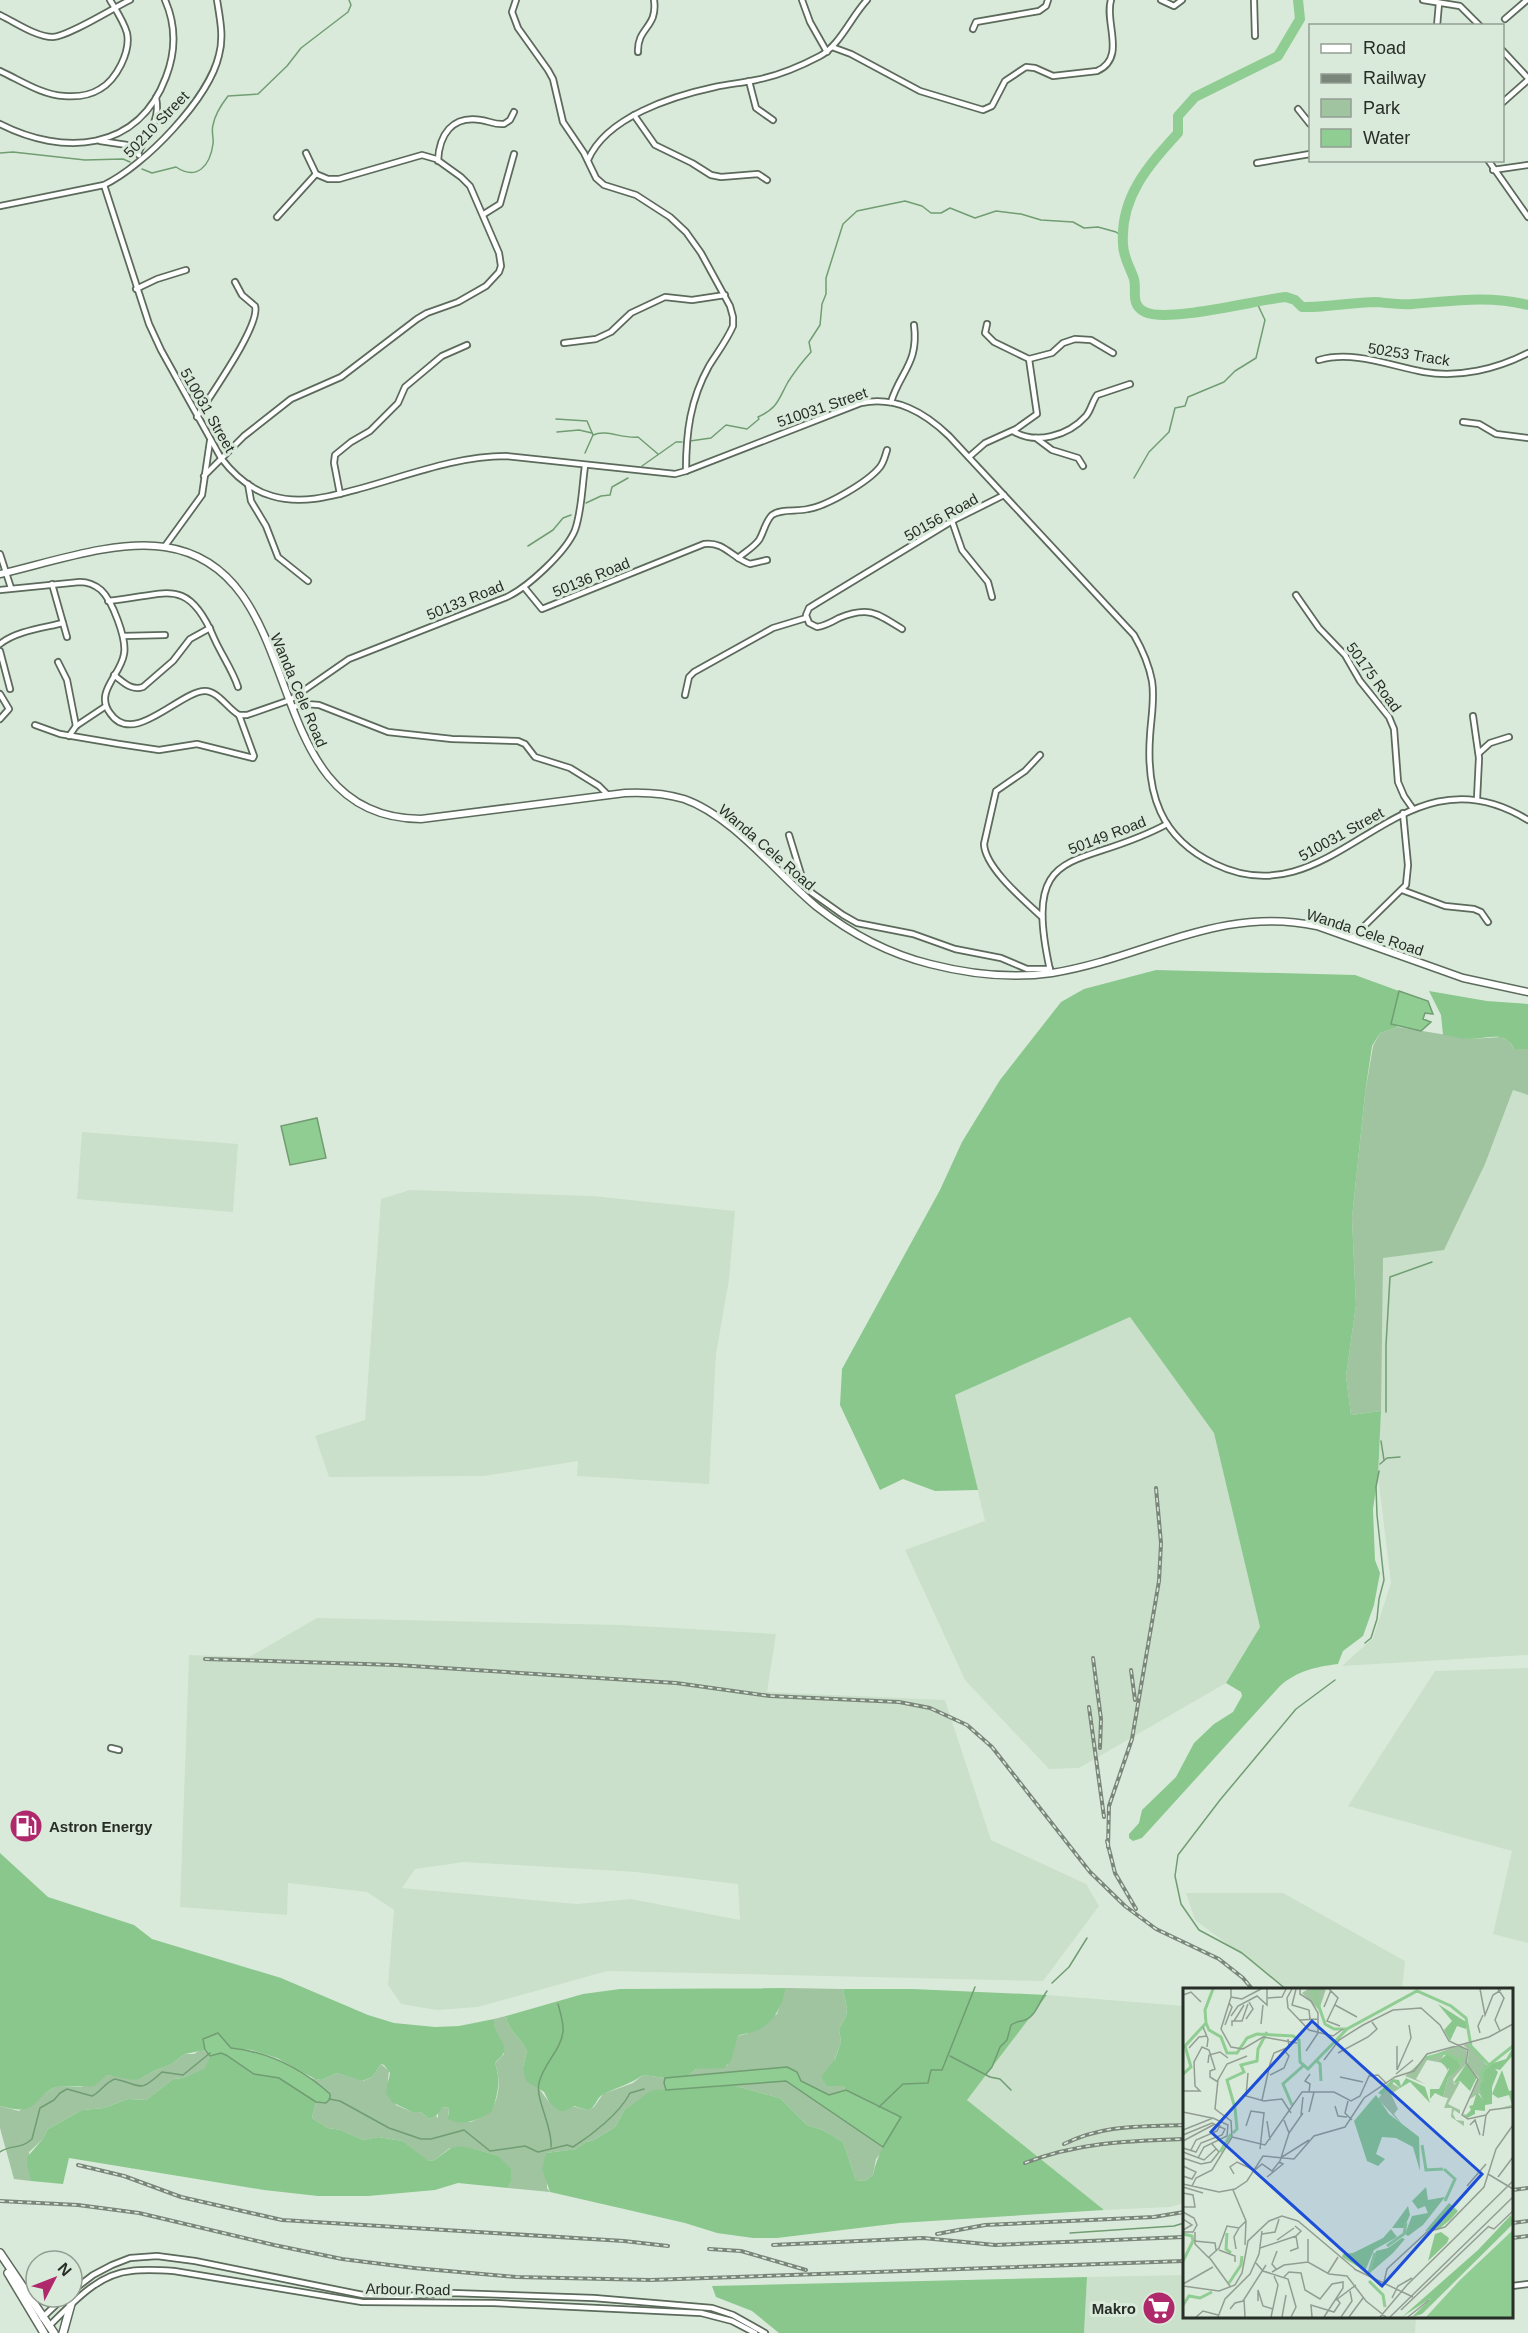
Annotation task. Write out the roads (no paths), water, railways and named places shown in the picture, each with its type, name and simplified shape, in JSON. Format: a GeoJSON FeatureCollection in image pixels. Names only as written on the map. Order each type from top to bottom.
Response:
{"type":"FeatureCollection","features":[{"type":"Feature","properties":{"kind":"main road"},"geometry":{"type":"LineString","coordinates":[[0,2253],[24,2288]]}},
{"type":"Feature","properties":{"kind":"main road"},"geometry":{"type":"LineString","coordinates":[[0,2260],[41,2319],[54,2333]]}},
{"type":"Feature","properties":{"kind":"main road"},"geometry":{"type":"LineString","coordinates":[[36,2309],[41,2319],[43,2332]]}},
{"type":"Feature","properties":{"kind":"main road"},"geometry":{"type":"LineString","coordinates":[[63,2333],[70,2309]]}},
{"type":"Feature","properties":{"kind":"street"},"geometry":{"type":"LineString","coordinates":[[0,70],[54,95],[82,96],[100,90],[119,68],[127,46],[127,34],[110,0]]}},
{"type":"Feature","properties":{"kind":"street"},"geometry":{"type":"LineString","coordinates":[[0,15],[52,37],[64,34],[130,0]]}},
{"type":"Feature","properties":{"kind":"street"},"geometry":{"type":"LineString","coordinates":[[0,124],[27,137],[73,144],[116,135],[131,125],[156,98],[169,69],[173,45],[173,25],[165,0]]}},
{"type":"Feature","properties":{"kind":"street","name":"50210 Street"},"geometry":{"type":"LineString","coordinates":[[0,206],[104,185],[117,179],[142,159],[189,111],[216,69],[222,36],[217,0]]}},
{"type":"Feature","properties":{"kind":"street"},"geometry":{"type":"LineString","coordinates":[[516,0],[512,12],[518,28],[553,79],[563,122],[588,160],[592,172],[600,182],[636,195],[679,224],[701,253],[732,311],[733,326],[703,378],[693,403],[686,437],[687,471]]}},
{"type":"Feature","properties":{"kind":"street"},"geometry":{"type":"LineString","coordinates":[[638,52],[639,37],[654,18],[654,0]]}},
{"type":"Feature","properties":{"kind":"street"},"geometry":{"type":"LineString","coordinates":[[802,0],[826,52]]}},
{"type":"Feature","properties":{"kind":"street"},"geometry":{"type":"LineString","coordinates":[[588,160],[601,138],[634,115],[687,94],[775,75],[826,52],[867,0]]}},
{"type":"Feature","properties":{"kind":"street"},"geometry":{"type":"LineString","coordinates":[[973,29],[976,22],[1039,11],[1046,6],[1048,0]]}},
{"type":"Feature","properties":{"kind":"street"},"geometry":{"type":"LineString","coordinates":[[832,47],[851,54],[920,92],[983,110],[994,103],[1005,81],[1023,68],[1035,68],[1056,76],[1098,71],[1103,68],[1111,57],[1113,47],[1109,9],[1111,0]]}},
{"type":"Feature","properties":{"kind":"street"},"geometry":{"type":"LineString","coordinates":[[1161,0],[1174,6],[1182,0]]}},
{"type":"Feature","properties":{"kind":"street"},"geometry":{"type":"LineString","coordinates":[[1254,0],[1255,36]]}},
{"type":"Feature","properties":{"kind":"street"},"geometry":{"type":"LineString","coordinates":[[1423,0],[1439,1],[1463,8],[1478,24]]}},
{"type":"Feature","properties":{"kind":"street"},"geometry":{"type":"LineString","coordinates":[[1505,19],[1527,0]]}},
{"type":"Feature","properties":{"kind":"street"},"geometry":{"type":"LineString","coordinates":[[1437,24],[1439,1]]}},
{"type":"Feature","properties":{"kind":"street"},"geometry":{"type":"LineString","coordinates":[[1504,53],[1528,79],[1504,102]]}},
{"type":"Feature","properties":{"kind":"street"},"geometry":{"type":"LineString","coordinates":[[749,81],[756,108],[773,120]]}},
{"type":"Feature","properties":{"kind":"street"},"geometry":{"type":"LineString","coordinates":[[138,153],[158,114],[156,98]]}},
{"type":"Feature","properties":{"kind":"street"},"geometry":{"type":"LineString","coordinates":[[1298,109],[1309,121]]}},
{"type":"Feature","properties":{"kind":"street"},"geometry":{"type":"LineString","coordinates":[[438,160],[442,137],[449,128],[476,119],[504,124],[510,120],[514,112]]}},
{"type":"Feature","properties":{"kind":"street"},"geometry":{"type":"LineString","coordinates":[[634,115],[655,144],[711,175],[721,177],[758,174],[767,180]]}},
{"type":"Feature","properties":{"kind":"street"},"geometry":{"type":"LineString","coordinates":[[98,140],[127,145],[142,159]]}},
{"type":"Feature","properties":{"kind":"street"},"geometry":{"type":"LineString","coordinates":[[204,476],[254,428],[291,399],[341,377],[417,319],[465,298],[495,278],[501,266],[501,259],[484,214],[467,182],[438,160],[422,155],[339,179],[328,179],[316,174],[306,153]]}},
{"type":"Feature","properties":{"kind":"street"},"geometry":{"type":"LineString","coordinates":[[484,214],[500,204],[514,154]]}},
{"type":"Feature","properties":{"kind":"street"},"geometry":{"type":"LineString","coordinates":[[1257,163],[1309,154]]}},
{"type":"Feature","properties":{"kind":"street"},"geometry":{"type":"LineString","coordinates":[[1489,162],[1528,217]]}},
{"type":"Feature","properties":{"kind":"street"},"geometry":{"type":"LineString","coordinates":[[1493,170],[1528,165]]}},
{"type":"Feature","properties":{"kind":"street"},"geometry":{"type":"LineString","coordinates":[[277,217],[316,174]]}},
{"type":"Feature","properties":{"kind":"street","name":"510031 Street"},"geometry":{"type":"LineString","coordinates":[[104,185],[136,289],[161,350],[221,458],[234,474],[269,496],[309,500],[487,456],[506,456],[675,474],[861,403],[891,402],[920,413],[936,423],[1118,618],[1140,646],[1149,671],[1153,693],[1149,775],[1152,790],[1167,824],[1185,844],[1214,864],[1251,875],[1287,874],[1312,866],[1403,813],[1445,799],[1477,799],[1504,807],[1528,820]]}},
{"type":"Feature","properties":{"kind":"street"},"geometry":{"type":"LineString","coordinates":[[136,289],[186,270]]}},
{"type":"Feature","properties":{"kind":"street"},"geometry":{"type":"LineString","coordinates":[[197,417],[241,348],[256,313],[255,306],[242,295],[235,282]]}},
{"type":"Feature","properties":{"kind":"street"},"geometry":{"type":"LineString","coordinates":[[564,344],[596,339],[611,332],[631,313],[665,297],[692,300],[725,295]]}},
{"type":"Feature","properties":{"kind":"street"},"geometry":{"type":"LineString","coordinates":[[987,324],[985,333],[990,339],[1029,359],[1052,353],[1063,343],[1075,339],[1091,340],[1113,353]]}},
{"type":"Feature","properties":{"kind":"street"},"geometry":{"type":"LineString","coordinates":[[891,402],[912,356],[915,341],[914,326]]}},
{"type":"Feature","properties":{"kind":"street"},"geometry":{"type":"LineString","coordinates":[[340,494],[334,463],[335,455],[372,429],[398,403],[405,387],[442,356],[466,345]]}},
{"type":"Feature","properties":{"kind":"street","name":"50253 Track"},"geometry":{"type":"LineString","coordinates":[[1319,360],[1329,357],[1351,357],[1423,372],[1452,374],[1485,369],[1528,353]]}},
{"type":"Feature","properties":{"kind":"street"},"geometry":{"type":"LineString","coordinates":[[969,457],[989,441],[1013,430],[1037,414],[1029,359]]}},
{"type":"Feature","properties":{"kind":"street"},"geometry":{"type":"LineString","coordinates":[[1036,438],[1054,435],[1068,429],[1088,415],[1097,396],[1130,384]]}},
{"type":"Feature","properties":{"kind":"street"},"geometry":{"type":"LineString","coordinates":[[1463,422],[1479,424],[1496,434],[1528,438]]}},
{"type":"Feature","properties":{"kind":"street"},"geometry":{"type":"LineString","coordinates":[[1013,430],[1036,438],[1052,450],[1078,458],[1083,466]]}},
{"type":"Feature","properties":{"kind":"street"},"geometry":{"type":"LineString","coordinates":[[165,546],[199,501],[204,490],[210,441]]}},
{"type":"Feature","properties":{"kind":"street"},"geometry":{"type":"LineString","coordinates":[[767,560],[750,564],[738,558],[758,542],[767,521],[773,514],[813,508],[845,492],[876,471],[883,462],[887,450]]}},
{"type":"Feature","properties":{"kind":"street","name":"50133 Road"},"geometry":{"type":"LineString","coordinates":[[238,715],[247,715],[290,700],[349,659],[507,597],[524,587],[561,550],[574,532],[585,466]]}},
{"type":"Feature","properties":{"kind":"street"},"geometry":{"type":"LineString","coordinates":[[248,484],[251,501],[266,526],[279,557],[308,581]]}},
{"type":"Feature","properties":{"kind":"street","name":"50156 Road"},"geometry":{"type":"LineString","coordinates":[[807,618],[807,611],[817,603],[952,521],[1004,495]]}},
{"type":"Feature","properties":{"kind":"street"},"geometry":{"type":"LineString","coordinates":[[952,521],[962,550],[988,582],[993,597]]}},
{"type":"Feature","properties":{"kind":"street","name":"50136 Road"},"geometry":{"type":"LineString","coordinates":[[524,587],[542,609],[693,547],[709,543],[724,547],[738,558]]}},
{"type":"Feature","properties":{"kind":"street","name":"Wanda Cele Road"},"geometry":{"type":"LineString","coordinates":[[3,573],[140,545],[165,546],[187,552],[214,566],[242,593],[256,617],[310,750],[331,780],[350,797],[384,814],[408,819],[434,818],[608,795],[659,794],[698,805],[723,822],[818,908],[857,933],[891,951],[927,963],[968,972],[1020,975],[1051,971],[1098,962],[1217,926],[1249,921],[1295,921],[1352,938],[1463,978],[1528,992]]}},
{"type":"Feature","properties":{"kind":"street"},"geometry":{"type":"LineString","coordinates":[[0,554],[3,573],[11,588]]}},
{"type":"Feature","properties":{"kind":"street"},"geometry":{"type":"LineString","coordinates":[[0,590],[52,584],[88,583],[100,589],[123,636],[124,655],[106,690],[108,712],[116,720],[132,724],[157,716],[192,696],[206,691],[217,696],[238,715],[254,756],[251,759],[245,758],[197,744],[159,750],[69,736],[35,725]]}},
{"type":"Feature","properties":{"kind":"street"},"geometry":{"type":"LineString","coordinates":[[52,584],[67,637]]}},
{"type":"Feature","properties":{"kind":"street"},"geometry":{"type":"LineString","coordinates":[[108,602],[165,593],[190,600],[199,608],[238,687]]}},
{"type":"Feature","properties":{"kind":"street","name":"50175 Road"},"geometry":{"type":"LineString","coordinates":[[1296,595],[1331,641],[1345,655],[1360,681],[1386,711],[1394,729],[1398,782],[1413,809]]}},
{"type":"Feature","properties":{"kind":"street"},"geometry":{"type":"LineString","coordinates":[[685,695],[689,677],[694,672],[773,628],[807,618],[808,623],[816,627],[851,613],[866,611],[877,614],[902,629]]}},
{"type":"Feature","properties":{"kind":"street"},"geometry":{"type":"LineString","coordinates":[[0,644],[26,632],[63,623]]}},
{"type":"Feature","properties":{"kind":"street"},"geometry":{"type":"LineString","coordinates":[[114,675],[130,687],[143,687],[173,661],[187,642],[210,628]]}},
{"type":"Feature","properties":{"kind":"street"},"geometry":{"type":"LineString","coordinates":[[123,636],[165,635]]}},
{"type":"Feature","properties":{"kind":"street"},"geometry":{"type":"LineString","coordinates":[[0,651],[10,689]]}},
{"type":"Feature","properties":{"kind":"street"},"geometry":{"type":"LineString","coordinates":[[58,662],[67,680],[76,726]]}},
{"type":"Feature","properties":{"kind":"street"},"geometry":{"type":"LineString","coordinates":[[0,694],[9,709],[0,719]]}},
{"type":"Feature","properties":{"kind":"street"},"geometry":{"type":"LineString","coordinates":[[293,708],[306,704],[319,705],[378,730],[395,734],[518,741],[525,744],[535,757],[570,768],[599,786],[608,795]]}},
{"type":"Feature","properties":{"kind":"street"},"geometry":{"type":"LineString","coordinates":[[69,736],[76,726],[106,706]]}},
{"type":"Feature","properties":{"kind":"street"},"geometry":{"type":"LineString","coordinates":[[1473,716],[1479,753],[1477,799]]}},
{"type":"Feature","properties":{"kind":"street"},"geometry":{"type":"LineString","coordinates":[[1479,753],[1490,743],[1509,737]]}},
{"type":"Feature","properties":{"kind":"street"},"geometry":{"type":"LineString","coordinates":[[1040,755],[1025,771],[1001,786],[995,793],[985,852],[1010,885],[1042,918]]}},
{"type":"Feature","properties":{"kind":"street"},"geometry":{"type":"LineString","coordinates":[[1352,938],[1402,891],[1407,882],[1408,865],[1403,813]]}},
{"type":"Feature","properties":{"kind":"street","name":"50149 Road"},"geometry":{"type":"LineString","coordinates":[[1051,971],[1042,918],[1048,880],[1059,868],[1078,858],[1137,839],[1167,824]]}},
{"type":"Feature","properties":{"kind":"street"},"geometry":{"type":"LineString","coordinates":[[789,835],[804,884],[812,893],[843,915],[857,922],[913,934],[955,950],[1001,958],[1027,969],[1051,971]]}},
{"type":"Feature","properties":{"kind":"street"},"geometry":{"type":"LineString","coordinates":[[1402,891],[1444,906],[1474,909],[1481,912],[1488,922]]}},
{"type":"Feature","properties":{"kind":"street"},"geometry":{"type":"LineString","coordinates":[[111,1748],[119,1750]]}},
{"type":"Feature","properties":{"kind":"street","name":"Arbour Road"},"geometry":{"type":"LineString","coordinates":[[84,2282],[112,2265],[130,2258],[157,2256],[195,2261],[363,2295],[407,2296],[452,2293],[594,2298],[712,2308],[733,2315],[765,2333]]}},
{"type":"Feature","properties":{"kind":"street","name":"Arbour Road"},"geometry":{"type":"LineString","coordinates":[[84,2294],[100,2282],[118,2274],[136,2270],[174,2271],[381,2303],[452,2302],[701,2313],[732,2321],[755,2333]]}},
{"type":"Feature","properties":{"kind":"street"},"geometry":{"type":"LineString","coordinates":[[1513,2286],[1528,2284]]}},
{"type":"Feature","properties":{"kind":"street"},"geometry":{"type":"LineString","coordinates":[[333,2297],[335,2290]]}},
{"type":"Feature","properties":{"kind":"street"},"geometry":{"type":"LineString","coordinates":[[41,2319],[51,2309]]}},
{"type":"Feature","properties":{"kind":"street","name":"Arbour Road"},"geometry":{"type":"LineString","coordinates":[[43,2332],[66,2309]]}},
{"type":"Feature","properties":{"kind":"water"},"geometry":{"type":"Polygon","coordinates":[[[1399,991],[1428,1001],[1433,1014],[1425,1013],[1423,1019],[1431,1022],[1421,1031],[1391,1024],[1399,991]]]}},
{"type":"Feature","properties":{"kind":"water"},"geometry":{"type":"Polygon","coordinates":[[[317,1118],[326,1158],[290,1165],[281,1126],[317,1118]]]}},
{"type":"Feature","properties":{"kind":"water"},"geometry":{"type":"Polygon","coordinates":[[[218,2033],[231,2048],[271,2057],[308,2076],[330,2094],[330,2099],[326,2103],[316,2102],[279,2078],[254,2074],[226,2055],[221,2053],[210,2056],[205,2050],[203,2039],[218,2033]]]}},
{"type":"Feature","properties":{"kind":"water"},"geometry":{"type":"Polygon","coordinates":[[[787,2067],[797,2072],[801,2081],[829,2095],[846,2090],[901,2117],[883,2147],[786,2081],[666,2090],[664,2083],[665,2078],[787,2067]]]}},
{"type":"Feature","properties":{"kind":"waterway"},"geometry":{"type":"LineString","coordinates":[[142,169],[152,173],[176,167],[183,171],[196,172],[206,165],[213,142],[212,128],[215,117],[228,96],[258,94],[287,66],[301,48],[348,12],[351,5],[349,0]]}},
{"type":"Feature","properties":{"kind":"waterway"},"geometry":{"type":"LineString","coordinates":[[1298,0],[1300,19],[1278,56],[1195,97],[1178,116],[1178,133],[1138,183],[1126,211],[1123,227],[1123,249],[1134,279],[1137,306],[1145,312],[1156,315],[1173,315],[1286,297],[1295,300],[1302,307],[1367,302],[1408,304],[1485,299],[1528,305]]}},
{"type":"Feature","properties":{"kind":"waterway"},"geometry":{"type":"LineString","coordinates":[[0,153],[13,152],[85,160],[123,159],[130,162]]}},
{"type":"Feature","properties":{"kind":"waterway"},"geometry":{"type":"LineString","coordinates":[[690,441],[711,438],[726,425],[747,429],[759,419],[758,417],[777,403],[791,378],[811,352],[809,342],[820,325],[822,304],[826,294],[826,278],[843,224],[857,211],[905,201],[922,206],[931,213],[941,213],[950,208],[975,218],[996,211],[1021,214],[1041,220],[1073,222],[1084,228],[1098,227],[1116,232],[1123,237]]}},
{"type":"Feature","properties":{"kind":"waterway"},"geometry":{"type":"LineString","coordinates":[[1134,478],[1149,452],[1169,432],[1175,408],[1185,406],[1188,397],[1224,382],[1235,371],[1256,358],[1265,320],[1256,301]]}},
{"type":"Feature","properties":{"kind":"waterway"},"geometry":{"type":"LineString","coordinates":[[556,419],[587,421],[593,435]]}},
{"type":"Feature","properties":{"kind":"waterway"},"geometry":{"type":"LineString","coordinates":[[557,432],[579,430],[592,433]]}},
{"type":"Feature","properties":{"kind":"waterway"},"geometry":{"type":"LineString","coordinates":[[585,453],[593,435],[603,433],[638,437],[658,454]]}},
{"type":"Feature","properties":{"kind":"waterway"},"geometry":{"type":"LineString","coordinates":[[642,466],[676,442],[682,442]]}},
{"type":"Feature","properties":{"kind":"waterway"},"geometry":{"type":"LineString","coordinates":[[586,503],[601,496],[610,495],[612,487],[628,478]]}},
{"type":"Feature","properties":{"kind":"waterway"},"geometry":{"type":"LineString","coordinates":[[528,546],[553,530],[563,518],[571,515]]}},
{"type":"Feature","properties":{"kind":"waterway"},"geometry":{"type":"LineString","coordinates":[[1386,1412],[1386,1345],[1390,1277],[1432,1262]]}},
{"type":"Feature","properties":{"kind":"waterway"},"geometry":{"type":"LineString","coordinates":[[1381,1441],[1384,1460]]}},
{"type":"Feature","properties":{"kind":"waterway"},"geometry":{"type":"LineString","coordinates":[[1380,1464],[1387,1458],[1400,1457]]}},
{"type":"Feature","properties":{"kind":"waterway"},"geometry":{"type":"LineString","coordinates":[[1365,1643],[1371,1638],[1377,1619],[1384,1580],[1377,1515],[1376,1487],[1379,1471]]}},
{"type":"Feature","properties":{"kind":"waterway"},"geometry":{"type":"LineString","coordinates":[[1285,1988],[1242,1953],[1199,1930],[1181,1904],[1175,1876],[1178,1855],[1220,1800],[1296,1709],[1335,1680]]}},
{"type":"Feature","properties":{"kind":"waterway"},"geometry":{"type":"LineString","coordinates":[[1052,1983],[1069,1967],[1087,1938]]}},
{"type":"Feature","properties":{"kind":"waterway"},"geometry":{"type":"LineString","coordinates":[[879,2107],[903,2084],[928,2083],[931,2070],[942,2070],[975,1987]]}},
{"type":"Feature","properties":{"kind":"waterway"},"geometry":{"type":"LineString","coordinates":[[986,2074],[992,2067],[1000,2047],[1007,2040],[1011,2025],[1029,2018],[1047,1991]]}},
{"type":"Feature","properties":{"kind":"waterway"},"geometry":{"type":"LineString","coordinates":[[551,2147],[538,2090],[541,2076],[562,2039],[563,2025],[558,2004]]}},
{"type":"Feature","properties":{"kind":"waterway"},"geometry":{"type":"LineString","coordinates":[[0,2152],[24,2145],[32,2139],[40,2108],[67,2089],[92,2096],[115,2079],[144,2085],[162,2072],[183,2075],[210,2053]]}},
{"type":"Feature","properties":{"kind":"waterway"},"geometry":{"type":"LineString","coordinates":[[950,2056],[990,2077],[1000,2079],[1011,2090]]}},
{"type":"Feature","properties":{"kind":"waterway"},"geometry":{"type":"LineString","coordinates":[[329,2099],[340,2101],[389,2128],[421,2139],[431,2139],[464,2130],[490,2151],[525,2146],[538,2152],[567,2145],[573,2147],[613,2116],[630,2093],[644,2089]]}},
{"type":"Feature","properties":{"kind":"waterway"},"geometry":{"type":"LineString","coordinates":[[1070,2233],[1174,2226],[1183,2223]]}},
{"type":"Feature","properties":{"kind":"railway"},"geometry":{"type":"LineString","coordinates":[[1108,1847],[1109,1806],[1132,1739],[1159,1581],[1161,1543],[1156,1488]]}},
{"type":"Feature","properties":{"kind":"railway"},"geometry":{"type":"LineString","coordinates":[[1093,1658],[1101,1719],[1100,1748]]}},
{"type":"Feature","properties":{"kind":"railway"},"geometry":{"type":"LineString","coordinates":[[205,1659],[396,1665],[676,1683],[770,1696],[899,1702],[930,1708],[967,1725],[992,1747],[1090,1872],[1125,1906],[1156,1929],[1219,1959],[1243,1978],[1251,1988]]}},
{"type":"Feature","properties":{"kind":"railway"},"geometry":{"type":"LineString","coordinates":[[1131,1670],[1135,1700]]}},
{"type":"Feature","properties":{"kind":"railway"},"geometry":{"type":"LineString","coordinates":[[1089,1707],[1104,1817]]}},
{"type":"Feature","properties":{"kind":"railway"},"geometry":{"type":"LineString","coordinates":[[1107,1841],[1115,1873],[1136,1909]]}},
{"type":"Feature","properties":{"kind":"railway"},"geometry":{"type":"LineString","coordinates":[[1064,2144],[1108,2130],[1183,2125]]}},
{"type":"Feature","properties":{"kind":"railway"},"geometry":{"type":"LineString","coordinates":[[1025,2163],[1084,2147],[1123,2142],[1183,2139]]}},
{"type":"Feature","properties":{"kind":"railway"},"geometry":{"type":"LineString","coordinates":[[78,2165],[124,2176],[181,2197],[282,2220],[624,2241],[668,2246]]}},
{"type":"Feature","properties":{"kind":"railway"},"geometry":{"type":"LineString","coordinates":[[1513,2190],[1528,2188]]}},
{"type":"Feature","properties":{"kind":"railway"},"geometry":{"type":"LineString","coordinates":[[0,2201],[78,2205],[139,2213],[342,2259],[516,2277],[651,2280],[1183,2261]]}},
{"type":"Feature","properties":{"kind":"railway"},"geometry":{"type":"LineString","coordinates":[[937,2234],[985,2225],[1154,2217],[1183,2212]]}},
{"type":"Feature","properties":{"kind":"railway"},"geometry":{"type":"LineString","coordinates":[[1513,2223],[1528,2221]]}},
{"type":"Feature","properties":{"kind":"railway"},"geometry":{"type":"LineString","coordinates":[[1513,2238],[1528,2236]]}},
{"type":"Feature","properties":{"kind":"railway"},"geometry":{"type":"LineString","coordinates":[[773,2245],[923,2238],[995,2245],[1183,2237]]}},
{"type":"Feature","properties":{"kind":"railway"},"geometry":{"type":"LineString","coordinates":[[709,2249],[741,2251],[806,2270]]}},
{"type":"Feature","properties":{"kind":"place","name":"Astron Energy"},"geometry":{"type":"Point","coordinates":[26,1826]}},
{"type":"Feature","properties":{"kind":"place","name":"Makro"},"geometry":{"type":"Point","coordinates":[1159,2308]}}]}
